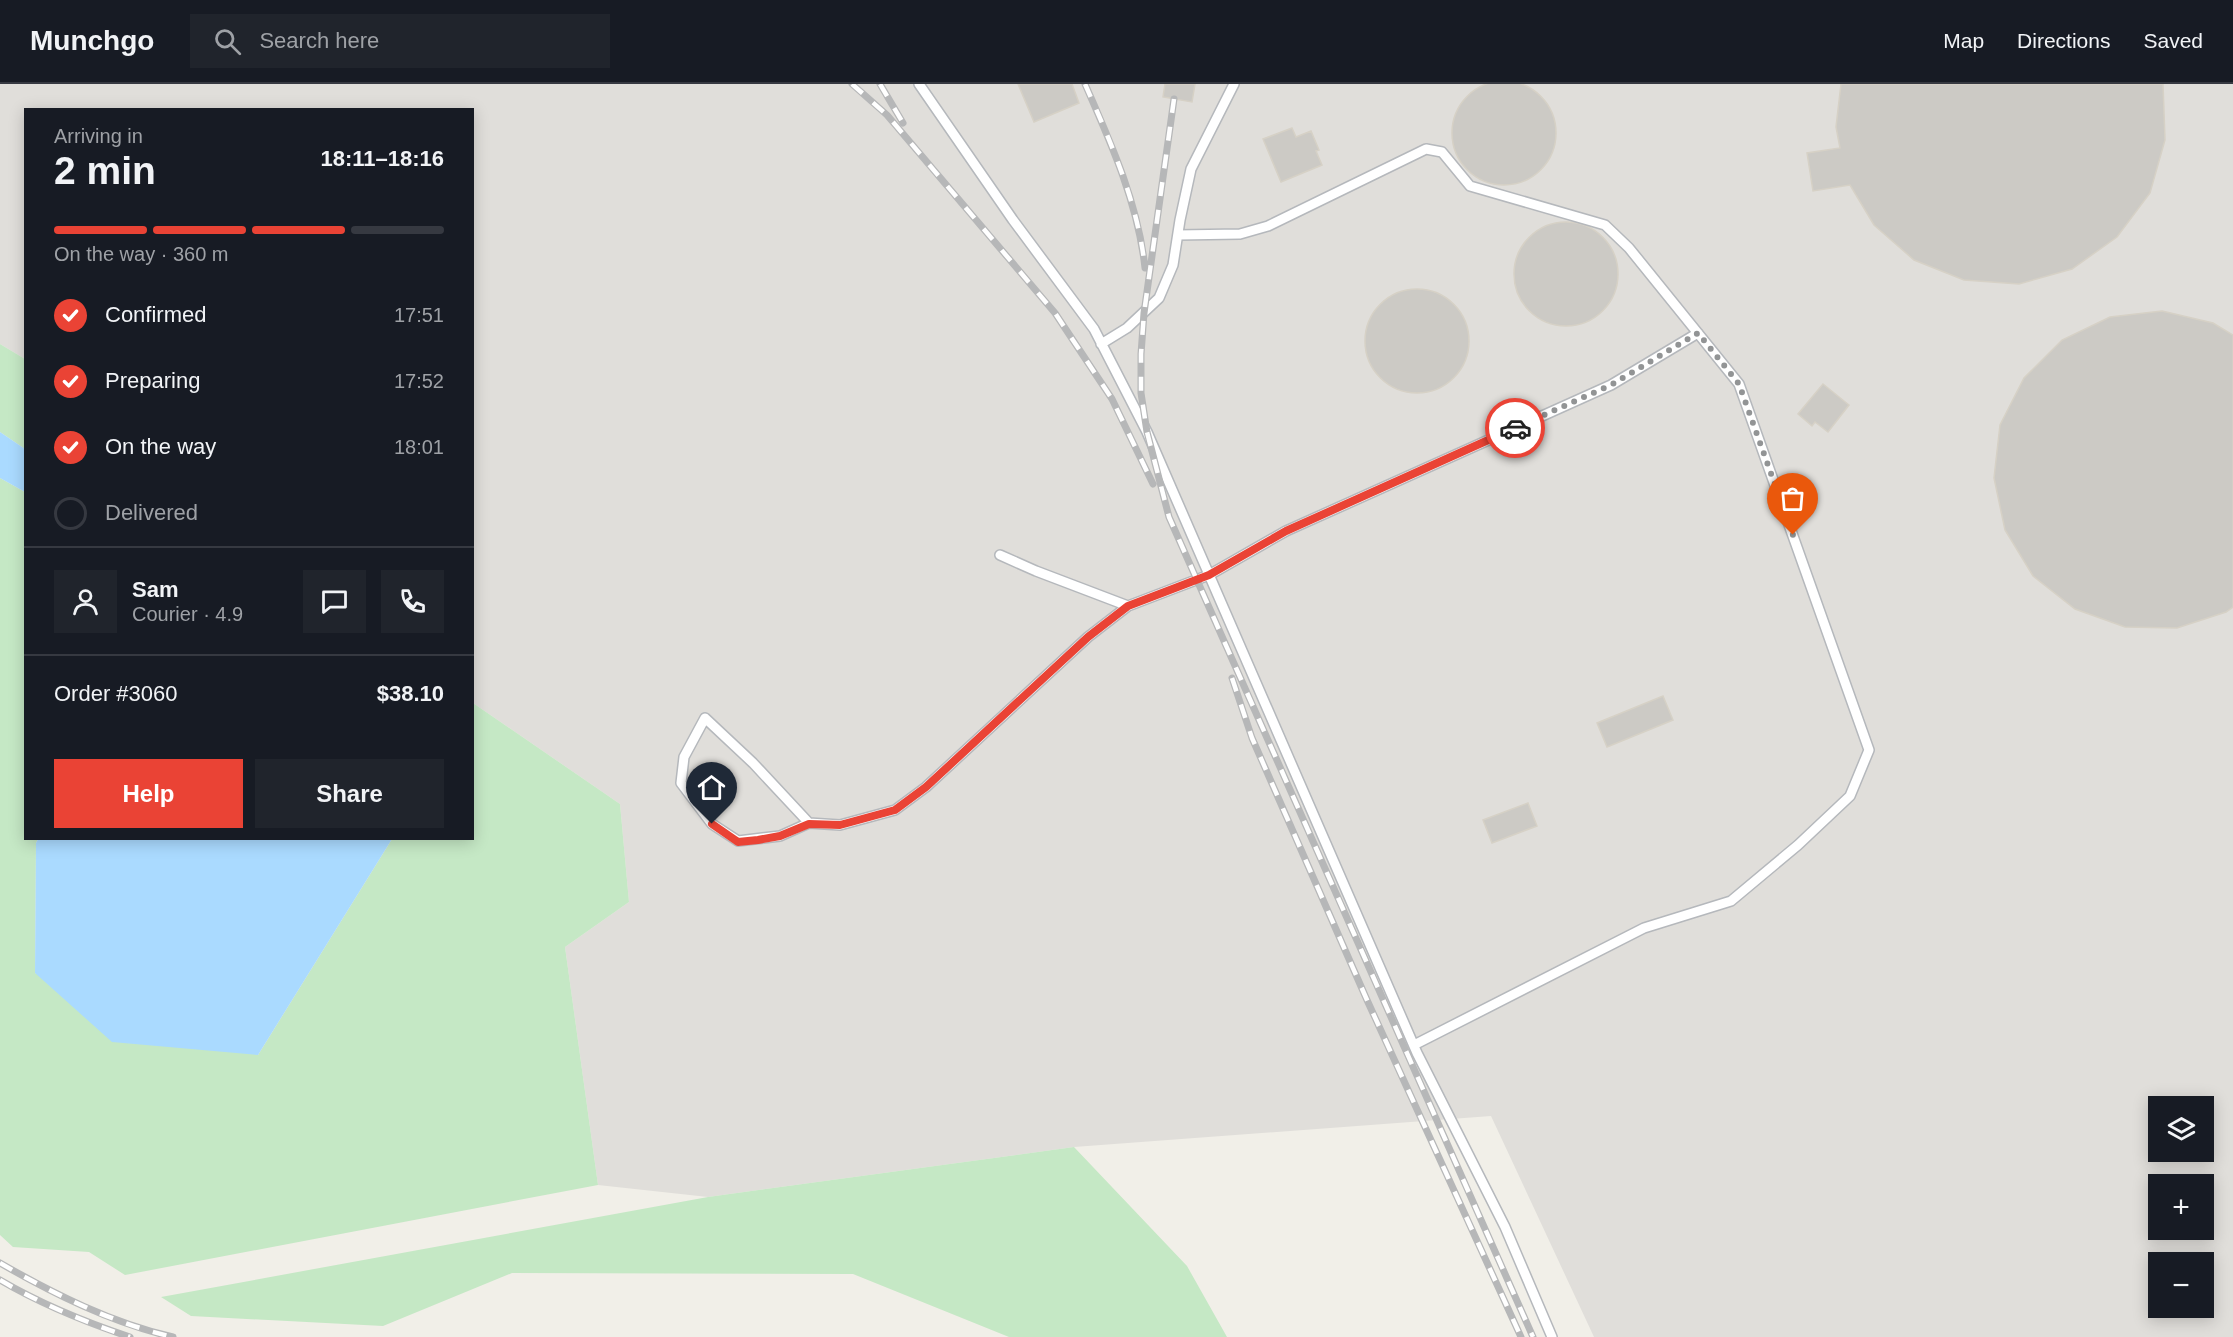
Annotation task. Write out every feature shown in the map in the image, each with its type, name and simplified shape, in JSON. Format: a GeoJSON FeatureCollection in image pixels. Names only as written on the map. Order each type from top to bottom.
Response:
{"type":"FeatureCollection","features":[{"type":"Feature","properties":{"kind":"lane"},"geometry":{"type":"LineString","coordinates":[[919,84],[1013,220],[1094,329],[1147,432],[1414,1045],[1504,1227],[1552,1337]]}},
{"type":"Feature","properties":{"kind":"lane"},"geometry":{"type":"LineString","coordinates":[[1101,344],[1126,328],[1159,298],[1173,265],[1191,169],[1234,84]]}},
{"type":"Feature","properties":{"kind":"lane"},"geometry":{"type":"LineString","coordinates":[[1178,234],[1240,234],[1268,226],[1426,149],[1442,152],[1470,186],[1605,225],[1629,248],[1739,384],[1869,750],[1850,796],[1798,845],[1731,901],[1644,928],[1414,1045]]}},
{"type":"Feature","properties":{"kind":"lane"},"geometry":{"type":"LineString","coordinates":[[809,824],[753,763],[705,718],[684,757],[681,783],[712,824],[738,842],[780,836],[809,824],[840,825],[895,810],[926,787],[1088,637],[1128,606],[1209,575],[1286,531],[1611,385],[1698,333]]}},
{"type":"Feature","properties":{"kind":"lane"},"geometry":{"type":"LineString","coordinates":[[1000,555],[1128,606]]}},
{"type":"Feature","properties":{"kind":"shaded area"},"geometry":{"type":"Polygon","coordinates":[[[0,84],[2233,84],[2233,1337],[1594,1337],[1491,1116],[1074,1147],[708,1197],[598,1185],[565,947],[629,902],[620,804],[474,704],[474,108],[24,108],[24,358],[0,344],[0,84]]]}},
{"type":"Feature","properties":{"kind":"green space"},"geometry":{"type":"Polygon","coordinates":[[[0,344],[24,358],[24,448],[0,432],[0,344]]]}},
{"type":"Feature","properties":{"kind":"green space"},"geometry":{"type":"Polygon","coordinates":[[[0,478],[24,491],[24,840],[38,840],[35,973],[258,1055],[391,840],[474,840],[474,704],[620,804],[629,902],[565,947],[598,1185],[125,1275],[89,1252],[13,1247],[0,1235],[0,478]]]}},
{"type":"Feature","properties":{"kind":"green space"},"geometry":{"type":"Polygon","coordinates":[[[1074,1147],[1187,1266],[1227,1337],[1009,1337],[853,1274],[512,1273],[383,1326],[191,1316],[161,1297],[708,1197],[1074,1147]]]}},
{"type":"Feature","properties":{"kind":"water"},"geometry":{"type":"Polygon","coordinates":[[[0,432],[24,448],[24,491],[0,478],[0,432]]]}},
{"type":"Feature","properties":{"kind":"water"},"geometry":{"type":"Polygon","coordinates":[[[37,840],[391,840],[258,1055],[112,1042],[35,973],[37,840]]]}},
{"type":"Feature","properties":{"kind":"building"},"geometry":{"type":"Polygon","coordinates":[[[1504,81],[1524,85],[1541,96],[1552,113],[1556,133],[1552,153],[1541,170],[1524,181],[1504,185],[1484,181],[1467,170],[1456,153],[1452,133],[1456,113],[1467,96],[1484,85],[1504,81]]]}},
{"type":"Feature","properties":{"kind":"building"},"geometry":{"type":"Polygon","coordinates":[[[1018,84],[1072,84],[1079,103],[1034,122],[1018,84]]]}},
{"type":"Feature","properties":{"kind":"building"},"geometry":{"type":"Polygon","coordinates":[[[1165,84],[1195,84],[1192,102],[1163,97],[1165,84]]]}},
{"type":"Feature","properties":{"kind":"building"},"geometry":{"type":"Polygon","coordinates":[[[1841,84],[2163,84],[2165,140],[2150,193],[2117,237],[2072,269],[2019,284],[1964,280],[1914,260],[1874,225],[1850,185],[1813,191],[1807,153],[1840,148],[1836,127],[1841,84]]]}},
{"type":"Feature","properties":{"kind":"building"},"geometry":{"type":"Polygon","coordinates":[[[1292,128],[1296,137],[1311,131],[1322,165],[1281,182],[1263,139],[1292,128]]]}},
{"type":"Feature","properties":{"kind":"building"},"geometry":{"type":"Polygon","coordinates":[[[1566,222],[1586,226],[1603,237],[1614,254],[1618,274],[1614,294],[1603,311],[1586,322],[1566,326],[1546,322],[1529,311],[1518,294],[1514,274],[1518,254],[1529,237],[1546,226],[1566,222]]]}},
{"type":"Feature","properties":{"kind":"building"},"geometry":{"type":"Polygon","coordinates":[[[1417,289],[1437,293],[1454,304],[1465,321],[1469,341],[1465,361],[1454,378],[1437,389],[1417,393],[1397,389],[1380,378],[1369,361],[1365,341],[1369,321],[1380,304],[1397,293],[1417,289]]]}},
{"type":"Feature","properties":{"kind":"building"},"geometry":{"type":"Polygon","coordinates":[[[2162,311],[2213,323],[2233,335],[2233,607],[2226,612],[2177,628],[2125,627],[2075,609],[2033,576],[2005,530],[1994,478],[2000,425],[2024,378],[2062,340],[2110,317],[2162,311]]]}},
{"type":"Feature","properties":{"kind":"building"},"geometry":{"type":"Polygon","coordinates":[[[1823,384],[1849,405],[1828,432],[1815,422],[1812,426],[1798,414],[1823,384]]]}},
{"type":"Feature","properties":{"kind":"building"},"geometry":{"type":"Polygon","coordinates":[[[1663,696],[1673,720],[1607,747],[1597,723],[1663,696]]]}},
{"type":"Feature","properties":{"kind":"building"},"geometry":{"type":"Polygon","coordinates":[[[1528,803],[1537,826],[1492,843],[1483,820],[1528,803]]]}},
{"type":"Feature","properties":{"kind":"railway"},"geometry":{"type":"LineString","coordinates":[[852,84],[887,115],[1055,313],[1112,399],[1153,484]]}},
{"type":"Feature","properties":{"kind":"railway"},"geometry":{"type":"LineString","coordinates":[[880,84],[903,123]]}},
{"type":"Feature","properties":{"kind":"railway"},"geometry":{"type":"LineString","coordinates":[[1085,84],[1114,151],[1130,197],[1145,268]]}},
{"type":"Feature","properties":{"kind":"railway"},"geometry":{"type":"LineString","coordinates":[[1174,99],[1144,313],[1141,354],[1141,393],[1147,432],[1169,517],[1533,1337]]}},
{"type":"Feature","properties":{"kind":"railway"},"geometry":{"type":"LineString","coordinates":[[1232,678],[1252,738],[1367,1000],[1521,1337]]}},
{"type":"Feature","properties":{"kind":"railway"},"geometry":{"type":"LineString","coordinates":[[0,1263],[41,1286],[106,1316],[173,1337]]}},
{"type":"Feature","properties":{"kind":"railway"},"geometry":{"type":"LineString","coordinates":[[0,1280],[64,1312],[130,1337]]}},
{"type":"Feature","properties":{"kind":"way so far"},"geometry":{"type":"LineString","coordinates":[[1515,428],[1611,385],[1698,333],[1739,384],[1793,535]]}},
{"type":"Feature","properties":{"kind":"route"},"geometry":{"type":"LineString","coordinates":[[712,824],[738,842],[780,836],[809,824],[840,825],[895,810],[926,787],[1088,637],[1128,606],[1209,575],[1286,531],[1515,428]]}}]}
